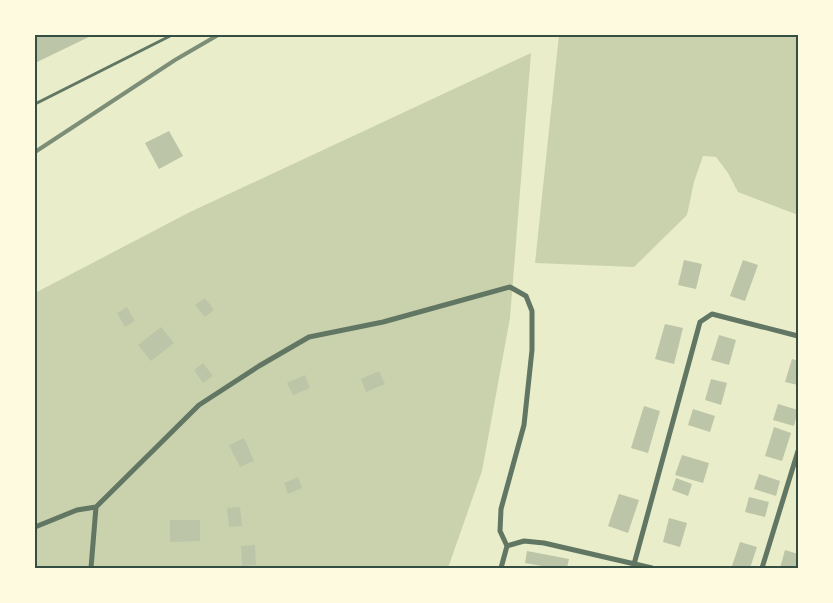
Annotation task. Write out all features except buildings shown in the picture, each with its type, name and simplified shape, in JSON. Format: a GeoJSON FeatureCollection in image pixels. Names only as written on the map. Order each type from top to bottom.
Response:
{"type":"FeatureCollection","features":[{"type":"Feature","properties":{"kind":"street"},"geometry":{"type":"LineString","coordinates":[[35,526],[77,510],[96,507],[199,405],[259,366],[309,337],[383,322],[510,287],[526,296],[532,311],[532,350],[524,425],[501,510],[500,532],[507,546],[501,568]]}},
{"type":"Feature","properties":{"kind":"street"},"geometry":{"type":"LineString","coordinates":[[634,566],[700,322],[712,314],[798,336]]}},
{"type":"Feature","properties":{"kind":"street"},"geometry":{"type":"LineString","coordinates":[[762,568],[798,451]]}},
{"type":"Feature","properties":{"kind":"street"},"geometry":{"type":"LineString","coordinates":[[792,471],[798,473]]}},
{"type":"Feature","properties":{"kind":"street"},"geometry":{"type":"LineString","coordinates":[[91,568],[96,507]]}},
{"type":"Feature","properties":{"kind":"street"},"geometry":{"type":"LineString","coordinates":[[507,546],[524,541],[544,543],[634,566],[652,568]]}},
{"type":"Feature","properties":{"kind":"lane"},"geometry":{"type":"LineString","coordinates":[[35,104],[172,35]]}},
{"type":"Feature","properties":{"kind":"green space"},"geometry":{"type":"Polygon","coordinates":[[[559,35],[798,35],[798,215],[738,192],[728,173],[716,157],[703,156],[694,182],[687,215],[634,267],[535,263],[559,35]]]}},
{"type":"Feature","properties":{"kind":"green space"},"geometry":{"type":"Polygon","coordinates":[[[531,53],[510,318],[482,471],[448,568],[35,568],[35,293],[190,212],[531,53]]]}},
{"type":"Feature","properties":{"kind":"railway"},"geometry":{"type":"LineString","coordinates":[[35,152],[175,60],[218,35]]}}]}
